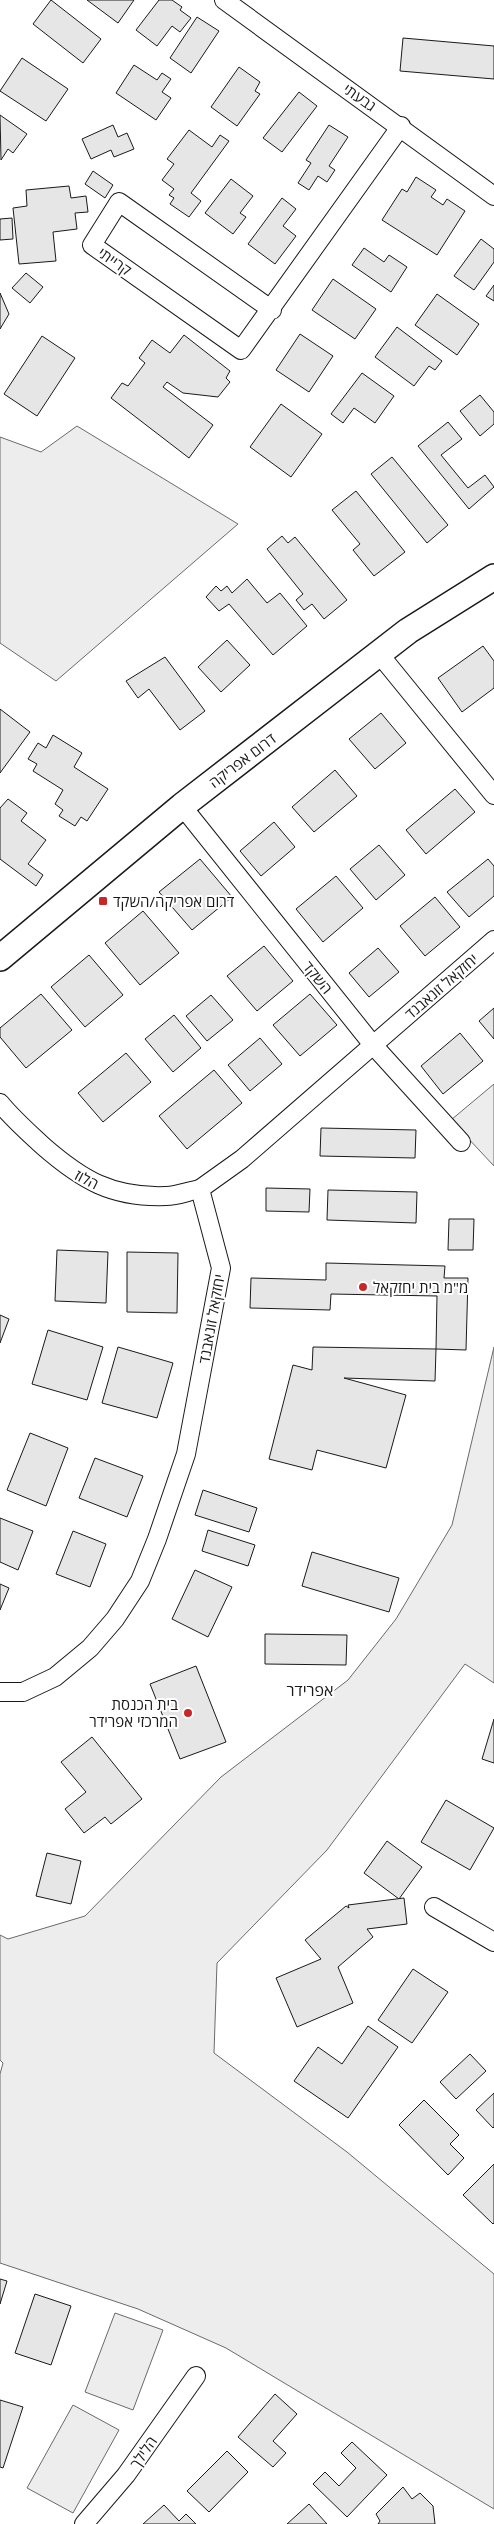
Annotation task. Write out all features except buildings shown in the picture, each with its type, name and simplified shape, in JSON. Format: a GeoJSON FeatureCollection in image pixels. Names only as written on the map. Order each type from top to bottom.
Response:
{"type":"FeatureCollection","features":[{"type":"Feature","properties":{"kind":"street","name":"גבעתי"},"geometry":{"type":"LineString","coordinates":[[224,0],[401,126],[494,196]]}},
{"type":"Feature","properties":{"kind":"street","name":"קרייתי"},"geometry":{"type":"LineString","coordinates":[[272,310],[119,202],[92,244],[241,350],[272,310],[401,126]]}},
{"type":"Feature","properties":{"kind":"street","name":"דרום אפריקה"},"geometry":{"type":"LineString","coordinates":[[0,958],[182,806],[380,655],[408,631],[494,577]]}},
{"type":"Feature","properties":{"kind":"street"},"geometry":{"type":"LineString","coordinates":[[380,655],[494,795]]}},
{"type":"Feature","properties":{"kind":"street","name":"השקד"},"geometry":{"type":"LineString","coordinates":[[182,806],[373,1045],[461,1142]]}},
{"type":"Feature","properties":{"kind":"street","name":"יחזקאל זונאבנד"},"geometry":{"type":"LineString","coordinates":[[0,1692],[23,1692],[55,1677],[90,1648],[116,1620],[140,1581],[157,1539],[186,1454],[221,1268],[200,1189],[242,1159],[494,940]]}},
{"type":"Feature","properties":{"kind":"street","name":"הלוז"},"geometry":{"type":"LineString","coordinates":[[0,1103],[12,1118],[71,1170],[99,1186],[129,1193],[167,1196],[200,1189]]}},
{"type":"Feature","properties":{"kind":"street"},"geometry":{"type":"LineString","coordinates":[[434,1907],[494,1942]]}},
{"type":"Feature","properties":{"kind":"street","name":"הלילך"},"geometry":{"type":"LineString","coordinates":[[84,2524],[126,2476],[196,2376]]}},
{"type":"Feature","properties":{"kind":"shaded area"},"geometry":{"type":"Polygon","coordinates":[[[77,426],[238,524],[56,681],[0,643],[0,437],[41,452],[77,426]]]}},
{"type":"Feature","properties":{"kind":"shaded area"},"geometry":{"type":"Polygon","coordinates":[[[494,1084],[494,1166],[451,1120],[494,1084]]]}},
{"type":"Feature","properties":{"kind":"shaded area"},"geometry":{"type":"Polygon","coordinates":[[[494,1347],[494,1683],[465,1664],[327,1850],[217,1963],[214,2053],[347,2152],[494,2274],[494,2509],[226,2348],[138,2309],[0,2263],[0,2074],[3,2063],[0,2060],[0,1935],[8,1939],[85,1916],[221,1777],[348,1680],[396,1619],[452,1525],[494,1347]]]}},
{"type":"Feature","properties":{"kind":"shaded area"},"geometry":{"type":"Polygon","coordinates":[[[115,2313],[163,2330],[133,2410],[85,2392],[115,2313]]]}},
{"type":"Feature","properties":{"kind":"shaded area"},"geometry":{"type":"Polygon","coordinates":[[[73,2405],[119,2430],[73,2513],[27,2488],[73,2405]]]}},
{"type":"Feature","properties":{"kind":"place","name":"דרום אפריקה/השקד"},"geometry":{"type":"Point","coordinates":[103,901]}},
{"type":"Feature","properties":{"kind":"place","name":"מ\"מ בית יחזקאל"},"geometry":{"type":"Point","coordinates":[363,1287]}},
{"type":"Feature","properties":{"kind":"place","name":"בית הכנסת המרכזי אפרידר"},"geometry":{"type":"Point","coordinates":[188,1713]}},
{"type":"Feature","properties":{"kind":"district","name":"אפרידר"},"geometry":{"type":"Point","coordinates":[310,1690]}}]}
